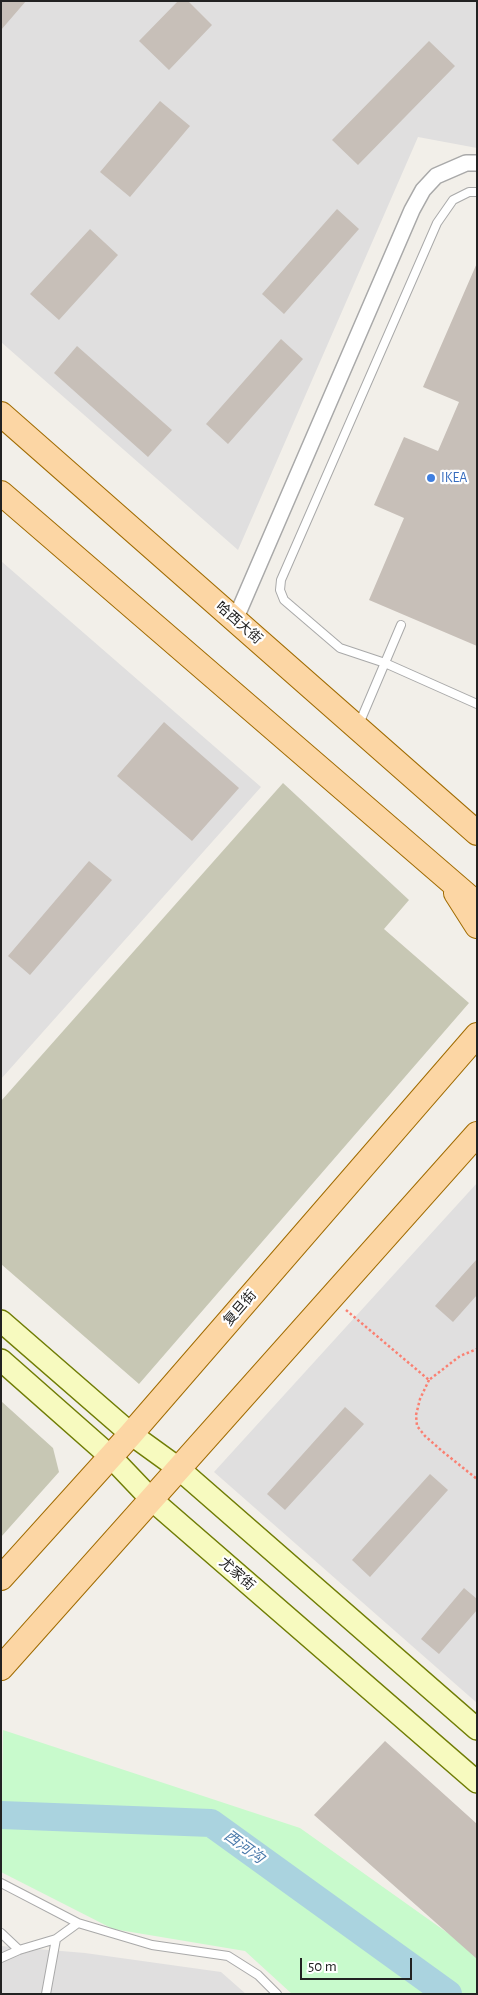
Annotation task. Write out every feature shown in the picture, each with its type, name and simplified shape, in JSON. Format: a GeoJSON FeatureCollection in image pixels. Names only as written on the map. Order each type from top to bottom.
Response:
{"type":"FeatureCollection","features":[{"type":"Feature","properties":{"kind":"main road","name":"哈西大街"},"geometry":{"type":"LineString","coordinates":[[1,414],[477,833]]}},
{"type":"Feature","properties":{"kind":"main road"},"geometry":{"type":"LineString","coordinates":[[1,493],[477,904]]}},
{"type":"Feature","properties":{"kind":"main road"},"geometry":{"type":"LineString","coordinates":[[447,878],[477,926]]}},
{"type":"Feature","properties":{"kind":"main road","name":"复旦街"},"geometry":{"type":"LineString","coordinates":[[1,1578],[131,1434],[475,1036]]}},
{"type":"Feature","properties":{"kind":"main road"},"geometry":{"type":"LineString","coordinates":[[1,1668],[477,1134]]}},
{"type":"Feature","properties":{"kind":"main road"},"geometry":{"type":"LineString","coordinates":[[1,1321],[131,1434],[178,1468],[477,1729]]}},
{"type":"Feature","properties":{"kind":"main road","name":"尤家街"},"geometry":{"type":"LineString","coordinates":[[1,1360],[110,1457],[152,1500],[477,1782]]}},
{"type":"Feature","properties":{"kind":"street"},"geometry":{"type":"LineString","coordinates":[[235,620],[416,203],[423,190],[436,176],[466,163],[477,163]]}},
{"type":"Feature","properties":{"kind":"lane"},"geometry":{"type":"LineString","coordinates":[[477,192],[469,192],[453,200],[437,223],[281,580],[280,590],[284,600],[340,648],[385,664],[477,704]]}},
{"type":"Feature","properties":{"kind":"lane"},"geometry":{"type":"LineString","coordinates":[[358,728],[401,624]]}},
{"type":"Feature","properties":{"kind":"lane"},"geometry":{"type":"LineString","coordinates":[[1,1883],[78,1924],[152,1945],[228,1956],[258,1975],[277,1994]]}},
{"type":"Feature","properties":{"kind":"lane"},"geometry":{"type":"LineString","coordinates":[[1,1958],[19,1950],[56,1939],[78,1924]]}},
{"type":"Feature","properties":{"kind":"lane"},"geometry":{"type":"LineString","coordinates":[[1,1933],[19,1950]]}},
{"type":"Feature","properties":{"kind":"lane"},"geometry":{"type":"LineString","coordinates":[[46,1994],[56,1939]]}},
{"type":"Feature","properties":{"kind":"path"},"geometry":{"type":"LineString","coordinates":[[331,1297],[429,1380]]}},
{"type":"Feature","properties":{"kind":"path"},"geometry":{"type":"LineString","coordinates":[[477,1349],[460,1356],[429,1380],[416,1415],[417,1426],[431,1441],[477,1479]]}},
{"type":"Feature","properties":{"kind":"shaded area"},"geometry":{"type":"Polygon","coordinates":[[[1,1],[477,1],[477,148],[418,137],[238,550],[1,342],[1,1]]]}},
{"type":"Feature","properties":{"kind":"shaded area"},"geometry":{"type":"Polygon","coordinates":[[[1,561],[261,787],[1,1079],[1,561]]]}},
{"type":"Feature","properties":{"kind":"shaded area"},"geometry":{"type":"Polygon","coordinates":[[[283,783],[409,900],[384,929],[469,1003],[139,1384],[1,1264],[1,1101],[283,783]]]}},
{"type":"Feature","properties":{"kind":"shaded area"},"geometry":{"type":"Polygon","coordinates":[[[477,1183],[477,1703],[214,1472],[477,1183]]]}},
{"type":"Feature","properties":{"kind":"shaded area"},"geometry":{"type":"Polygon","coordinates":[[[1,1401],[53,1448],[59,1472],[1,1537],[1,1401]]]}},
{"type":"Feature","properties":{"kind":"shaded area"},"geometry":{"type":"Polygon","coordinates":[[[1,1946],[85,1953],[221,1972],[246,1994],[1,1994],[1,1946]]]}},
{"type":"Feature","properties":{"kind":"green space"},"geometry":{"type":"Polygon","coordinates":[[[3,1730],[300,1828],[466,1946],[477,1957],[477,1994],[292,1994],[245,1951],[113,1929],[1,1872],[3,1730]]]}},
{"type":"Feature","properties":{"kind":"building"},"geometry":{"type":"Polygon","coordinates":[[[1,1],[26,1],[1,30],[1,1]]]}},
{"type":"Feature","properties":{"kind":"building"},"geometry":{"type":"Polygon","coordinates":[[[178,1],[188,1],[212,25],[169,70],[139,41],[178,1]]]}},
{"type":"Feature","properties":{"kind":"building"},"geometry":{"type":"Polygon","coordinates":[[[429,41],[455,66],[358,165],[332,140],[429,41]]]}},
{"type":"Feature","properties":{"kind":"building"},"geometry":{"type":"Polygon","coordinates":[[[160,101],[190,126],[130,197],[100,172],[160,101]]]}},
{"type":"Feature","properties":{"kind":"building"},"geometry":{"type":"Polygon","coordinates":[[[337,209],[359,229],[284,314],[262,294],[337,209]]]}},
{"type":"Feature","properties":{"kind":"building"},"geometry":{"type":"Polygon","coordinates":[[[90,229],[118,255],[59,320],[30,294],[90,229]]]}},
{"type":"Feature","properties":{"kind":"building","name":"IKEA"},"geometry":{"type":"Polygon","coordinates":[[[477,263],[477,646],[369,600],[404,518],[374,505],[404,437],[438,451],[459,402],[423,387],[477,263]]]}},
{"type":"Feature","properties":{"kind":"building"},"geometry":{"type":"Polygon","coordinates":[[[281,339],[303,359],[228,444],[206,424],[281,339]]]}},
{"type":"Feature","properties":{"kind":"building"},"geometry":{"type":"Polygon","coordinates":[[[77,346],[172,430],[148,457],[54,373],[77,346]]]}},
{"type":"Feature","properties":{"kind":"building"},"geometry":{"type":"Polygon","coordinates":[[[164,722],[239,788],[192,841],[117,776],[164,722]]]}},
{"type":"Feature","properties":{"kind":"building"},"geometry":{"type":"Polygon","coordinates":[[[89,861],[112,880],[30,975],[8,956],[89,861]]]}},
{"type":"Feature","properties":{"kind":"building"},"geometry":{"type":"Polygon","coordinates":[[[477,1259],[477,1295],[453,1322],[435,1306],[477,1259]]]}},
{"type":"Feature","properties":{"kind":"building"},"geometry":{"type":"Polygon","coordinates":[[[345,1407],[364,1424],[285,1510],[267,1494],[345,1407]]]}},
{"type":"Feature","properties":{"kind":"building"},"geometry":{"type":"Polygon","coordinates":[[[430,1474],[448,1490],[370,1577],[352,1560],[430,1474]]]}},
{"type":"Feature","properties":{"kind":"building"},"geometry":{"type":"Polygon","coordinates":[[[464,1588],[477,1599],[477,1610],[439,1654],[421,1639],[464,1588]]]}},
{"type":"Feature","properties":{"kind":"building"},"geometry":{"type":"Polygon","coordinates":[[[385,1741],[477,1824],[477,1959],[314,1815],[385,1741]]]}},
{"type":"Feature","properties":{"kind":"waterway","name":"西河沟"},"geometry":{"type":"LineString","coordinates":[[1,1815],[211,1823],[448,1994]]}},
{"type":"Feature","properties":{"kind":"place","name":"IKEA"},"geometry":{"type":"Point","coordinates":[431,478]}}]}
